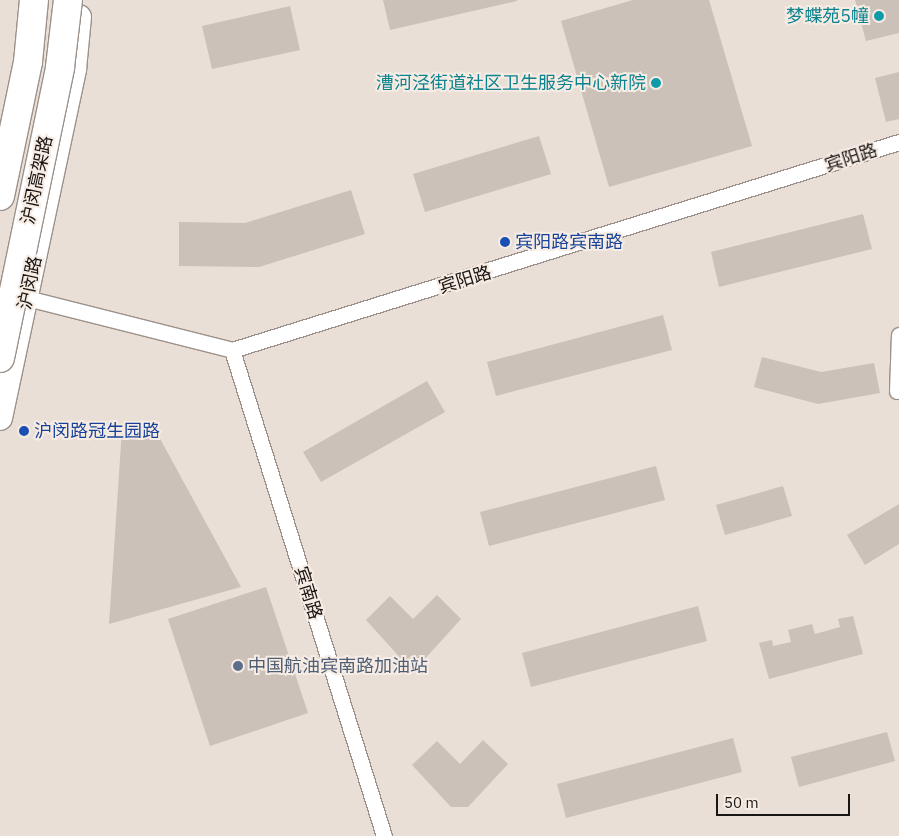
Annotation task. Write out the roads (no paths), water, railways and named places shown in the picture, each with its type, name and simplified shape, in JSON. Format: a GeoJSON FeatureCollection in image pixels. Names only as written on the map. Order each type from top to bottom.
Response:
{"type":"FeatureCollection","features":[{"type":"Feature","properties":{"kind":"highway","name":"沪闵高架路"},"geometry":{"type":"LineString","coordinates":[[0,196],[28,62],[34,0]]}},
{"type":"Feature","properties":{"kind":"highway","name":"沪闵高架路"},"geometry":{"type":"LineString","coordinates":[[0,358],[60,67],[68,0]]}},
{"type":"Feature","properties":{"kind":"main road"},"geometry":{"type":"LineString","coordinates":[[0,158],[20,58],[26,0]]}},
{"type":"Feature","properties":{"kind":"main road","name":"沪闵路"},"geometry":{"type":"LineString","coordinates":[[0,418],[27,298],[74,69],[81,0]]}},
{"type":"Feature","properties":{"kind":"street","name":"宾阳路"},"geometry":{"type":"LineString","coordinates":[[232,350],[899,142]]}},
{"type":"Feature","properties":{"kind":"street"},"geometry":{"type":"LineString","coordinates":[[27,298],[232,350]]}},
{"type":"Feature","properties":{"kind":"street"},"geometry":{"type":"LineString","coordinates":[[897,391],[899,335]]}},
{"type":"Feature","properties":{"kind":"street","name":"宾南路"},"geometry":{"type":"LineString","coordinates":[[232,350],[384,836]]}},
{"type":"Feature","properties":{"kind":"place","name":"梦蝶苑5幢"},"geometry":{"type":"Point","coordinates":[879,16]}},
{"type":"Feature","properties":{"kind":"place","name":"漕河泾街道社区卫生服务中心新院"},"geometry":{"type":"Point","coordinates":[656,83]}},
{"type":"Feature","properties":{"kind":"place","name":"宾阳路宾南路"},"geometry":{"type":"Point","coordinates":[505,242]}},
{"type":"Feature","properties":{"kind":"place","name":"沪闵路冠生园路"},"geometry":{"type":"Point","coordinates":[24,431]}},
{"type":"Feature","properties":{"kind":"place","name":"中国航油宾南路加油站"},"geometry":{"type":"Point","coordinates":[238,666]}}]}
